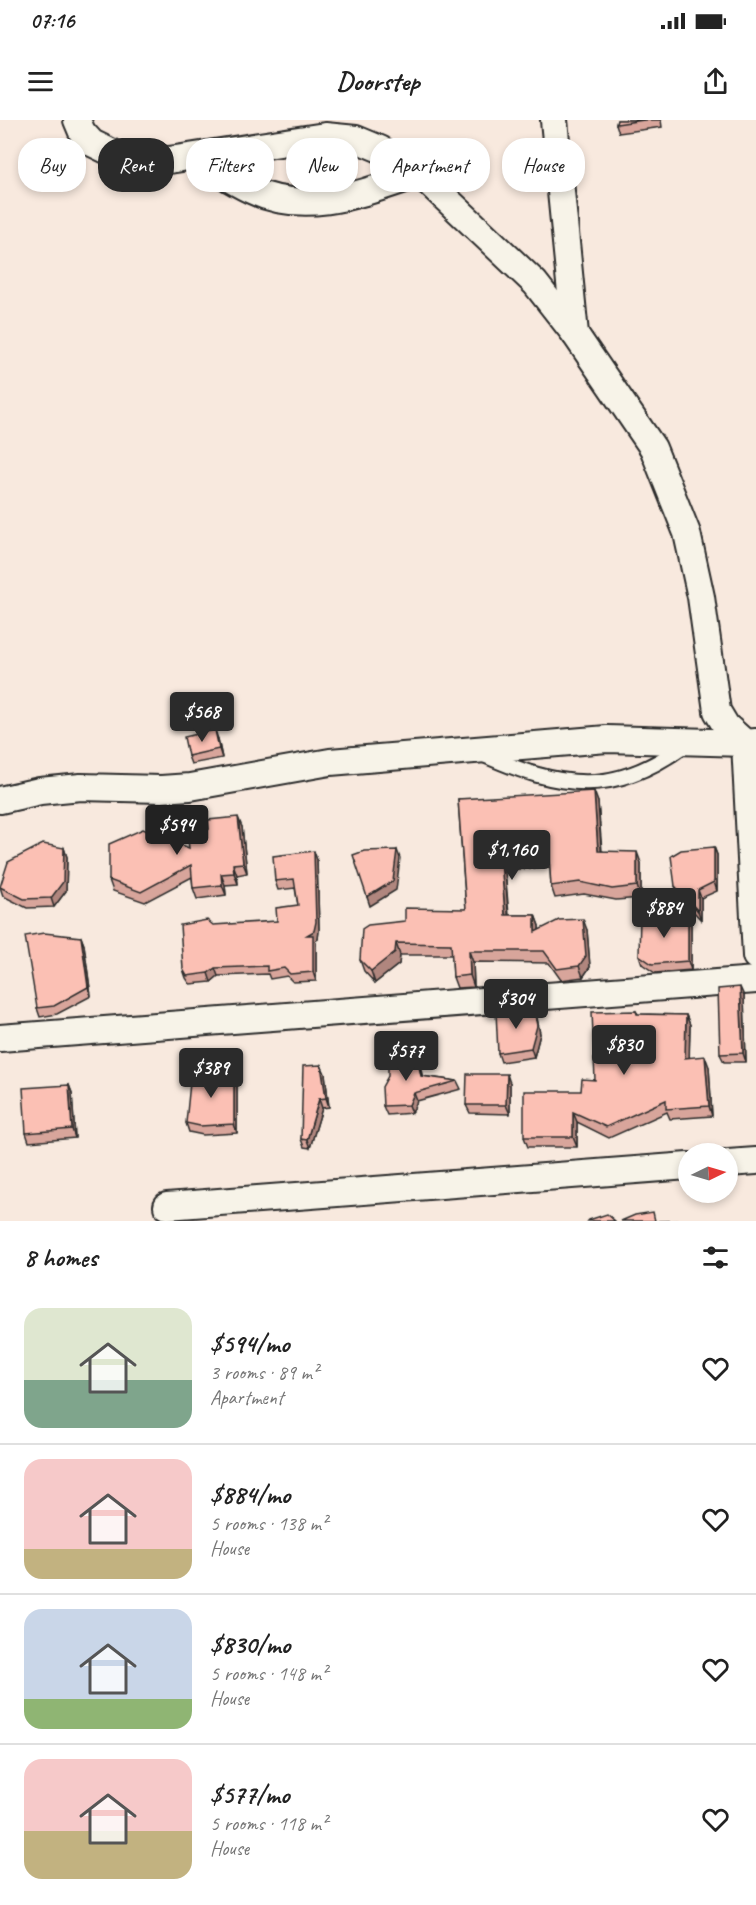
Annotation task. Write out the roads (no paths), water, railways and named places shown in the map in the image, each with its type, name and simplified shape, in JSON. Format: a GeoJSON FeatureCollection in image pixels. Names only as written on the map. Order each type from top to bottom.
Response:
{"type":"FeatureCollection","features":[{"type":"Feature","properties":{"kind":"street"},"geometry":{"type":"LineString","coordinates":[[77,120],[82,132],[92,143],[123,159],[186,158]]}},
{"type":"Feature","properties":{"kind":"street"},"geometry":{"type":"LineString","coordinates":[[554,120],[575,334]]}},
{"type":"Feature","properties":{"kind":"street"},"geometry":{"type":"LineString","coordinates":[[274,144],[325,136],[356,139],[370,145]]}},
{"type":"Feature","properties":{"kind":"street"},"geometry":{"type":"LineString","coordinates":[[257,192],[275,198],[331,202],[370,191]]}},
{"type":"Feature","properties":{"kind":"street"},"geometry":{"type":"LineString","coordinates":[[439,192],[535,283],[575,334],[653,448],[687,533],[701,597],[717,711],[726,726],[750,742]]}},
{"type":"Feature","properties":{"kind":"street"},"geometry":{"type":"LineString","coordinates":[[0,800],[40,791],[81,787],[160,789],[190,787],[330,762],[472,749],[607,739],[750,742]]}},
{"type":"Feature","properties":{"kind":"street"},"geometry":{"type":"LineString","coordinates":[[750,742],[756,956]]}},
{"type":"Feature","properties":{"kind":"street"},"geometry":{"type":"LineString","coordinates":[[0,1038],[756,980]]}},
{"type":"Feature","properties":{"kind":"street"},"geometry":{"type":"LineString","coordinates":[[738,1162],[756,1161]]}},
{"type":"Feature","properties":{"kind":"street"},"geometry":{"type":"LineString","coordinates":[[167,1206],[678,1167]]}},
{"type":"Feature","properties":{"kind":"lane"},"geometry":{"type":"LineString","coordinates":[[472,749],[541,778],[570,783],[598,783],[660,764],[690,741]]}}]}
